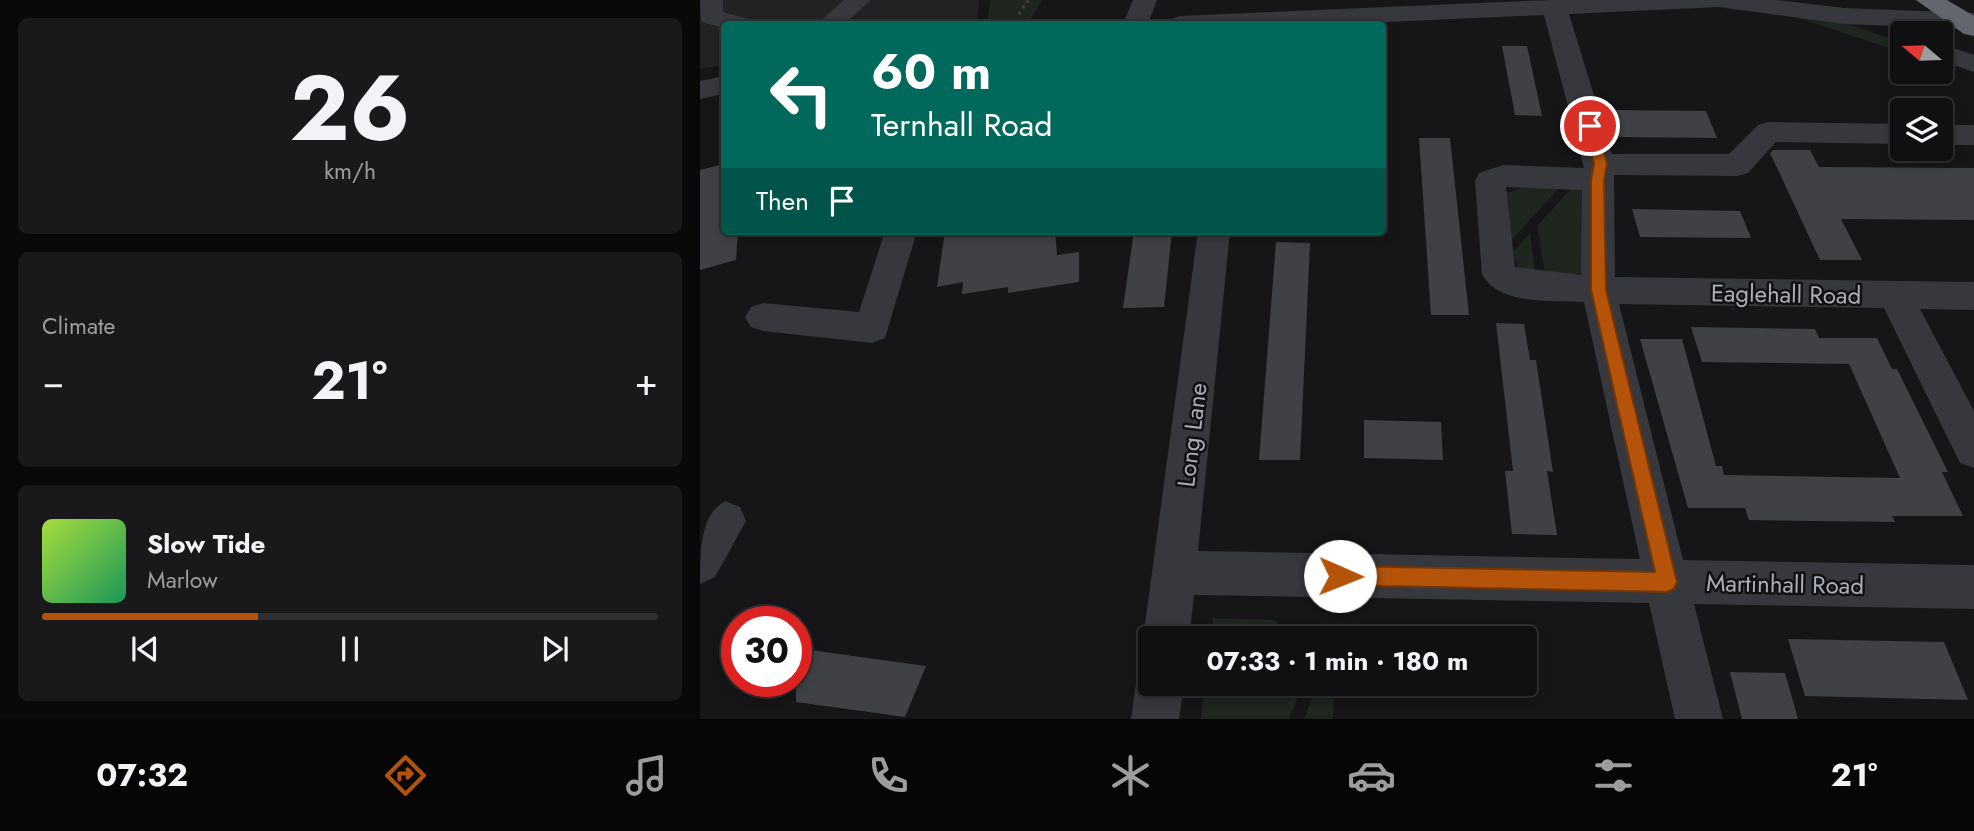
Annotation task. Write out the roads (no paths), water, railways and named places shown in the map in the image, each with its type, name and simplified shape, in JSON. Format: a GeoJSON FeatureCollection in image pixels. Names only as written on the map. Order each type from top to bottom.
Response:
{"type":"FeatureCollection","features":[{"type":"Feature","properties":{"kind":"street"},"geometry":{"type":"LineString","coordinates":[[710,0],[710,17],[727,21]]}},
{"type":"Feature","properties":{"kind":"street"},"geometry":{"type":"LineString","coordinates":[[833,21],[859,0]]}},
{"type":"Feature","properties":{"kind":"street"},"geometry":{"type":"LineString","coordinates":[[1137,21],[1145,0]]}},
{"type":"Feature","properties":{"kind":"street"},"geometry":{"type":"LineString","coordinates":[[1718,0],[1844,16],[1960,9]]}},
{"type":"Feature","properties":{"kind":"street"},"geometry":{"type":"LineString","coordinates":[[1263,21],[1729,0]]}},
{"type":"Feature","properties":{"kind":"street"},"geometry":{"type":"LineString","coordinates":[[1879,0],[1960,9]]}},
{"type":"Feature","properties":{"kind":"street"},"geometry":{"type":"LineString","coordinates":[[1554,7],[1599,172],[1598,290],[1699,719]]}},
{"type":"Feature","properties":{"kind":"street"},"geometry":{"type":"LineString","coordinates":[[1844,16],[1890,33]]}},
{"type":"Feature","properties":{"kind":"street"},"geometry":{"type":"LineString","coordinates":[[1953,56],[1974,64]]}},
{"type":"Feature","properties":{"kind":"street"},"geometry":{"type":"LineString","coordinates":[[700,89],[721,86]]}},
{"type":"Feature","properties":{"kind":"street"},"geometry":{"type":"LineString","coordinates":[[1599,172],[1737,165],[1768,132],[1890,134]]}},
{"type":"Feature","properties":{"kind":"street"},"geometry":{"type":"LineString","coordinates":[[1953,135],[1974,135]]}},
{"type":"Feature","properties":{"kind":"street","name":"Eaglehall Road"},"geometry":{"type":"LineString","coordinates":[[1599,172],[1503,176],[1490,181],[1489,193],[1499,274],[1513,283],[1598,290],[1896,297],[1974,296]]}},
{"type":"Feature","properties":{"kind":"street"},"geometry":{"type":"LineString","coordinates":[[764,317],[872,328],[900,235]]}},
{"type":"Feature","properties":{"kind":"street","name":"Long Lane"},"geometry":{"type":"LineString","coordinates":[[1168,626],[1214,235]]}},
{"type":"Feature","properties":{"kind":"street"},"geometry":{"type":"LineString","coordinates":[[1896,297],[1974,450]]}},
{"type":"Feature","properties":{"kind":"street"},"geometry":{"type":"LineString","coordinates":[[700,562],[725,521]]}},
{"type":"Feature","properties":{"kind":"street","name":"Martinhall Road"},"geometry":{"type":"LineString","coordinates":[[1176,573],[1974,587]]}},
{"type":"Feature","properties":{"kind":"street"},"geometry":{"type":"LineString","coordinates":[[1155,719],[1158,696]]}}]}
